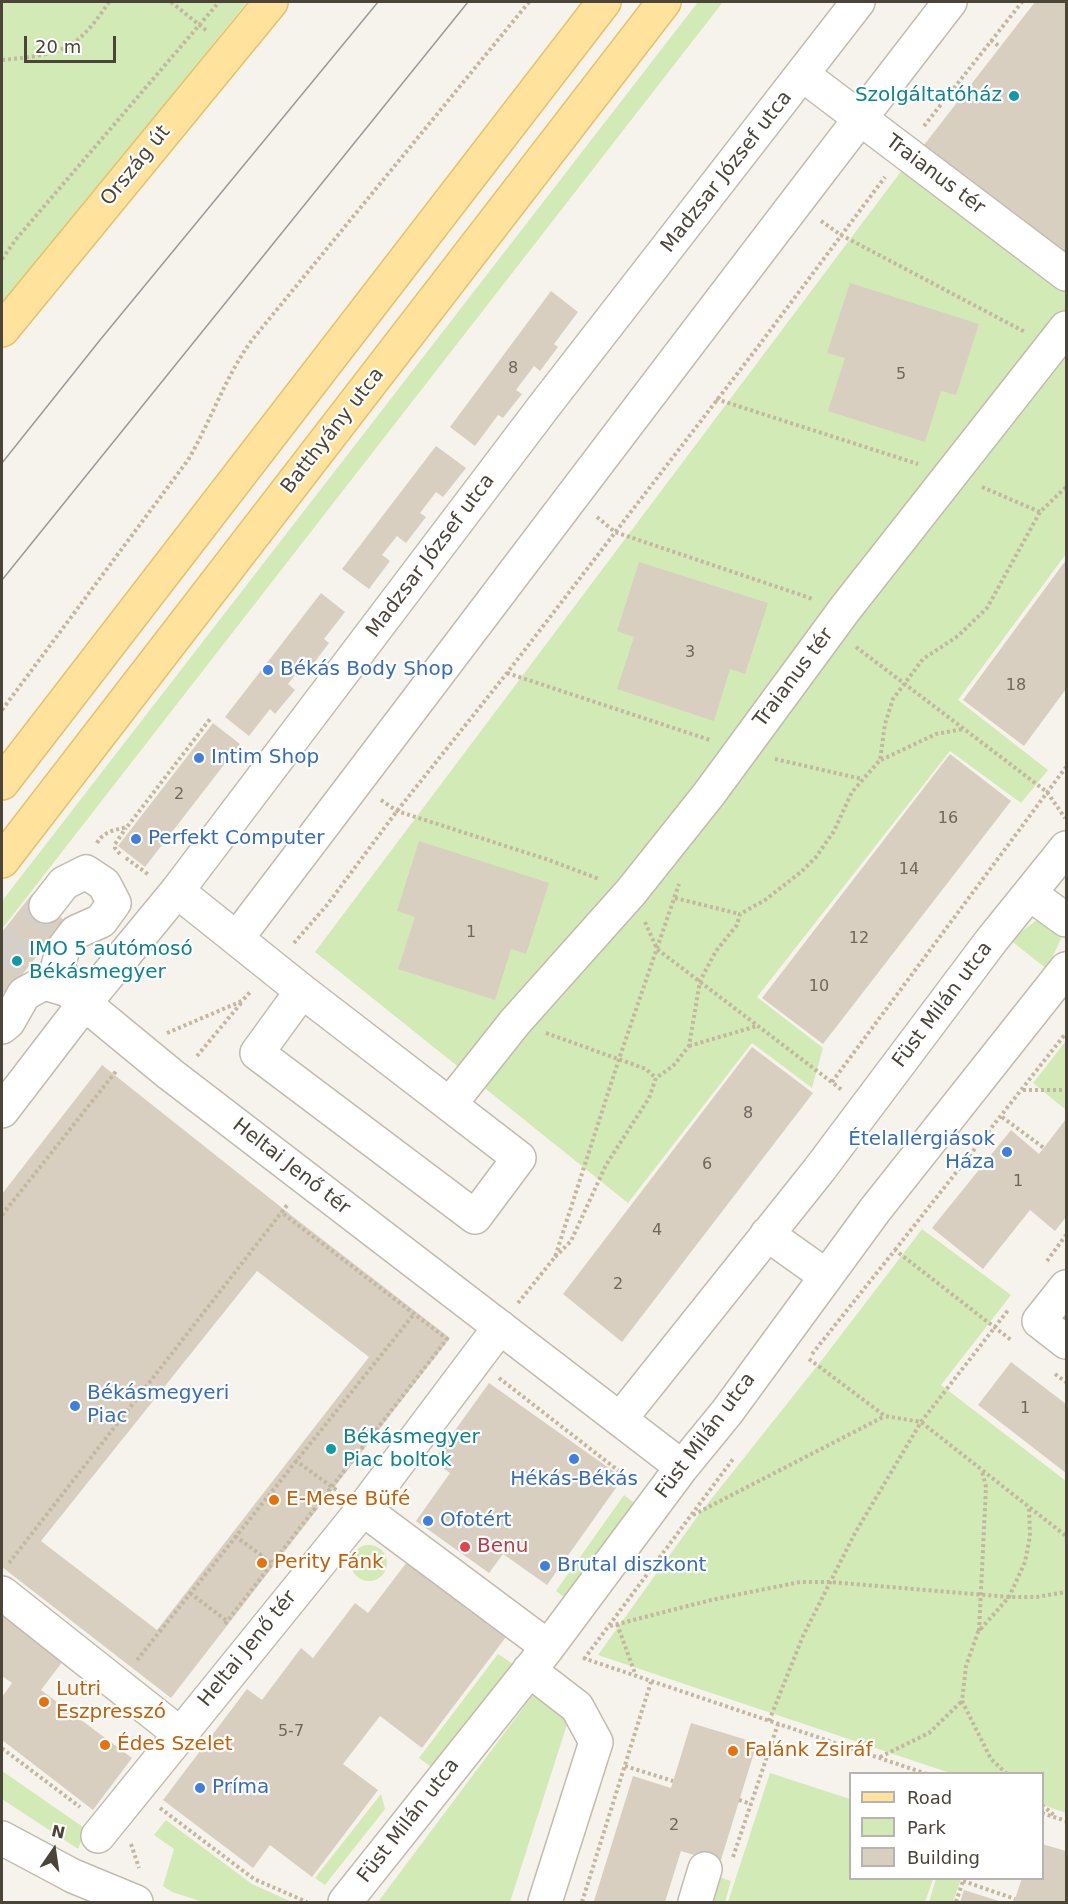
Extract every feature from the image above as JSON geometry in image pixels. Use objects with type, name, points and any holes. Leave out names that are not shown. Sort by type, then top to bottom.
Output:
[{"type":"main road","name":"Ország út","points":[[2,330],[271,2]]},
{"type":"main road","points":[[2,783],[604,2]]},
{"type":"main road","name":"Batthyány utca","points":[[2,861],[664,2]]},
{"type":"street","name":"Madzsar József utca","points":[[2,1111],[76,997],[177,891],[538,414],[858,2]]},
{"type":"street","points":[[237,938],[795,202],[950,2]]},
{"type":"street","name":"Traianus tér","points":[[803,75],[1066,274]]},
{"type":"street","name":"Traianus tér","points":[[450,1104],[515,1022],[631,892],[709,794],[838,619],[1059,337]]},
{"type":"street","name":"Füst Milán utca","points":[[621,1418],[819,1170],[991,941],[1066,848]]},
{"type":"street","points":[[46,906],[64,883],[86,872],[104,884],[114,903],[101,921],[76,932],[63,949],[58,966],[76,997]]},
{"type":"street","points":[[177,891],[302,991],[519,1158],[475,1217],[257,1053],[302,991]]},
{"type":"street","points":[[1030,894],[1066,920]]},
{"type":"street","name":"Füst Milán utca","points":[[345,1902],[539,1658],[682,1467],[727,1412],[874,1210],[1066,969]]},
{"type":"street","points":[[2,1028],[24,994],[44,983],[76,997]]},
{"type":"street","name":"Heltai Jenő tér","points":[[76,997],[135,1046],[682,1467]]},
{"type":"street","points":[[767,1234],[826,1276]]},
{"type":"street","points":[[1058,1355],[1039,1321],[1066,1287]]},
{"type":"street","name":"Heltai Jenő tér","points":[[102,1831],[180,1734],[353,1502],[476,1360],[500,1327]]},
{"type":"street","points":[[353,1502],[539,1658],[577,1707],[596,1742],[545,1902]]},
{"type":"street","points":[[5,1579],[180,1734]]},
{"type":"street","points":[[2,1838],[73,1876],[136,1902]]},
{"type":"street","points":[[694,1902],[705,1869]]},
{"type":"path","points":[[2,60],[64,50],[92,28],[109,2]]},
{"type":"path","points":[[171,2],[231,50]]},
{"type":"path","points":[[2,259],[219,2]]},
{"type":"path","points":[[2,710],[188,460],[203,436],[239,358],[252,340],[529,2]]},
{"type":"path","points":[[2,1215],[135,1046],[242,1001],[327,905],[904,152],[1022,2]]},
{"type":"path","points":[[991,40],[1000,47]]},
{"type":"path","points":[[795,202],[841,235],[1059,337]]},
{"type":"path","points":[[716,399],[951,474],[1040,512]]},
{"type":"path","points":[[880,760],[885,724],[893,699],[923,659],[958,636],[987,608],[1040,512],[1066,487]]},
{"type":"path","points":[[573,497],[615,532],[838,619],[904,684],[1047,792],[1066,820]]},
{"type":"path","points":[[507,673],[740,751],[862,779]]},
{"type":"path","points":[[142,871],[115,848],[115,844],[210,719]]},
{"type":"path","points":[[675,898],[740,914],[765,900],[816,857],[834,831],[852,792],[880,760],[936,734],[964,728]]},
{"type":"path","points":[[832,1082],[1066,767]]},
{"type":"path","points":[[355,783],[397,811],[549,860],[631,892],[657,949],[843,1091],[836,1100]]},
{"type":"path","points":[[95,847],[105,834],[114,829],[127,827]]},
{"type":"path","points":[[555,1257],[619,1059],[682,877]]},
{"type":"path","points":[[144,878],[155,880],[177,891]]},
{"type":"path","points":[[500,1327],[555,1257],[571,1241],[606,1165],[649,1098],[656,1078],[673,1066],[689,1046],[700,981],[716,951],[737,925],[740,914]]},
{"type":"path","points":[[515,1022],[619,1059],[646,1070],[656,1078]]},
{"type":"path","points":[[689,1046],[757,1026]]},
{"type":"path","points":[[802,1368],[1066,1033]]},
{"type":"path","points":[[1023,1090],[1066,1090]]},
{"type":"path","points":[[1002,1117],[1044,1148]]},
{"type":"path","points":[[5,1579],[282,1212],[447,1339],[220,1630]]},
{"type":"path","points":[[895,1250],[1012,1341]]},
{"type":"path","points":[[133,1666],[414,1314]]},
{"type":"path","points":[[770,1721],[803,1636],[855,1533],[921,1422],[994,1327]]},
{"type":"path","points":[[1058,1355],[1066,1382]]},
{"type":"path","points":[[809,1359],[885,1416],[921,1422],[1066,1536]]},
{"type":"path","points":[[476,1360],[633,1482]]},
{"type":"path","points":[[690,1516],[885,1416]]},
{"type":"path","points":[[584,1659],[739,1451]]},
{"type":"path","points":[[296,1461],[353,1502]]},
{"type":"path","points":[[982,1471],[986,1487],[978,1632],[966,1666],[962,1701],[991,1759],[1005,1772]]},
{"type":"path","points":[[978,1632],[1009,1597],[1025,1562],[1030,1536],[1029,1507]]},
{"type":"path","points":[[236,1536],[272,1563]]},
{"type":"path","points":[[609,1626],[711,1600],[800,1582],[829,1582],[1009,1597],[1037,1597],[1066,1592]]},
{"type":"path","points":[[190,1593],[228,1621]]},
{"type":"path","points":[[617,1624],[636,1676]]},
{"type":"path","points":[[539,1658],[584,1659],[924,1772]]},
{"type":"path","points":[[583,1902],[651,1682]]},
{"type":"path","points":[[879,1758],[928,1733],[962,1701]]},
{"type":"path","points":[[705,1869],[727,1876],[778,1724]]},
{"type":"path","points":[[2,1750],[102,1831]]},
{"type":"path","points":[[625,1766],[673,1781]]},
{"type":"path","points":[[905,1766],[908,1772]]},
{"type":"path","points":[[135,1790],[254,1879],[307,1902]]},
{"type":"path","points":[[739,1800],[752,1804]]},
{"type":"path","points":[[1044,1807],[1057,1818]]},
{"type":"path","points":[[1044,1814],[1066,1821]]},
{"type":"path","points":[[956,1902],[964,1880],[1015,1899]]},
{"type":"green space","points":[[2,2],[247,2],[2,305]]},
{"type":"green space","points":[[698,2],[723,2],[2,929],[2,901]]},
{"type":"green space","points":[[908,162],[1066,282],[1066,554],[958,700],[1048,770],[1021,803],[950,751],[757,997],[823,1048],[812,1088],[752,1043],[628,1203],[315,952]]},
{"type":"green space","points":[[1041,917],[1063,934],[1047,969],[1010,940]]},
{"type":"green space","points":[[1066,1041],[1066,1110],[1033,1083]]},
{"type":"green space","points":[[922,1229],[1011,1295],[941,1385],[1066,1481],[1066,1813],[1044,1805],[1044,1772],[947,1772],[598,1655],[697,1517]]},
{"type":"green space","points":[[624,1495],[637,1505],[568,1600],[556,1591]]},
{"type":"green space","points":[[369,1545],[382,1550],[387,1563],[382,1576],[369,1581],[356,1576],[351,1563],[356,1550]]},
{"type":"green space","points":[[498,1654],[513,1664],[434,1769],[419,1758]]},
{"type":"green space","points":[[538,1688],[571,1712],[510,1902],[378,1902]]},
{"type":"green space","points":[[2,1771],[86,1829],[78,1849],[2,1799]]},
{"type":"green space","points":[[770,1773],[849,1799],[849,1880],[933,1880],[925,1902],[728,1902]]},
{"type":"green space","points":[[381,1794],[385,1809],[325,1885],[315,1878]]},
{"type":"green space","points":[[166,1820],[252,1884],[292,1902],[203,1902],[172,1892],[163,1886],[174,1849],[154,1835]]},
{"type":"green space","points":[[707,1873],[731,1881],[725,1902],[698,1902]]},
{"type":"green space","points":[[936,1880],[961,1880],[953,1902],[929,1902]]},
{"type":"building","name":"Szolgáltatóház","points":[[1035,2],[1066,2],[1066,255],[924,145]]},
{"type":"building","points":[[850,283],[979,324],[956,395],[941,391],[925,442],[828,411],[845,358],[827,353]]},
{"type":"building","points":[[551,291],[578,312],[554,344],[558,347],[540,371],[534,366],[516,390],[522,394],[503,418],[498,415],[475,446],[450,427]]},
{"type":"building","points":[[436,446],[466,468],[443,497],[436,492],[420,513],[426,517],[406,543],[397,536],[382,555],[390,561],[369,589],[342,569]]},
{"type":"building","points":[[1066,560],[1066,689],[1024,746],[963,700]]},
{"type":"building","points":[[639,562],[768,603],[745,674],[730,669],[714,721],[617,689],[634,637],[617,631]]},
{"type":"building","points":[[321,593],[345,612],[324,639],[329,643],[311,667],[305,662],[288,684],[295,690],[275,714],[270,709],[249,736],[225,717]]},
{"type":"building","points":[[213,723],[240,744],[145,867],[118,846]]},
{"type":"building","points":[[950,754],[1011,801],[823,1044],[762,998]]},
{"type":"building","points":[[419,841],[549,883],[526,954],[511,949],[495,1000],[398,969],[415,917],[397,911]]},
{"type":"building","name":"IMO 5 autómosó Békásmegyer","points":[[32,894],[65,921],[6,995],[2,991],[2,932]]},
{"type":"building","points":[[752,1047],[813,1093],[622,1342],[563,1294]]},
{"type":"building","name":"Békásmegyeri Piac","points":[[102,1065],[450,1338],[171,1698],[2,1567],[2,1194]],"holes":[[[257,1271],[369,1357],[157,1630],[41,1541]]]},
{"type":"building","points":[[1066,1119],[1066,1217],[1055,1231],[1030,1210],[983,1269],[932,1228],[1011,1130],[1039,1154]]},
{"type":"building","points":[[1011,1362],[1066,1404],[1066,1473],[978,1405]]},
{"type":"building","points":[[489,1383],[623,1478],[547,1585],[503,1554],[489,1573],[416,1521],[450,1473],[433,1461]]},
{"type":"building","points":[[407,1562],[506,1637],[422,1748],[380,1716],[343,1764],[378,1790],[312,1877],[270,1845],[253,1868],[163,1800],[247,1689],[262,1700],[301,1648],[313,1658],[355,1603],[368,1613]]},
{"type":"building","points":[[2,1614],[63,1661],[41,1690],[132,1758],[93,1810],[2,1740],[2,1697],[12,1683],[2,1676]]},
{"type":"building","points":[[691,1723],[757,1743],[720,1863],[681,1851],[665,1902],[594,1901],[633,1776],[671,1788]]},
{"type":"building","points":[[1044,1845],[1066,1851],[1066,1902],[1014,1902],[1021,1880],[1044,1880]]},
{"type":"building","points":[[964,1890],[1002,1902],[960,1902]]},
{"type":"tunnel","points":[[2,963],[46,906]]},
{"type":"tram line","points":[[2,463],[378,2]]},
{"type":"tram line","points":[[2,580],[468,2]]},
{"type":"place","name":"Szolgáltatóház","points":[[1014,96]]},
{"type":"place","name":"Békás Body Shop","points":[[268,670]]},
{"type":"place","name":"Intim Shop","points":[[199,758]]},
{"type":"place","name":"Perfekt Computer","points":[[136,839]]},
{"type":"place","name":"IMO 5 autómosó Békásmegyer","points":[[17,961]]},
{"type":"place","name":"Ételallergiások Háza","points":[[1007,1152]]},
{"type":"place","name":"Békásmegyeri Piac","points":[[75,1406]]},
{"type":"place","name":"Békásmegyer Piac boltok","points":[[331,1449]]},
{"type":"place","name":"Hékás-Békás","points":[[574,1459]]},
{"type":"place","name":"E-Mese Büfé","points":[[274,1500]]},
{"type":"place","name":"Ofotért","points":[[428,1521]]},
{"type":"place","name":"Benu","points":[[465,1547]]},
{"type":"place","name":"Perity Fánk","points":[[262,1563]]},
{"type":"place","name":"Brutal diszkont","points":[[545,1566]]},
{"type":"place","name":"Lutri Eszpresszó","points":[[44,1702]]},
{"type":"place","name":"Édes Szelet","points":[[105,1745]]},
{"type":"place","name":"Falánk Zsiráf","points":[[733,1751]]},
{"type":"place","name":"Príma","points":[[200,1788]]}]
